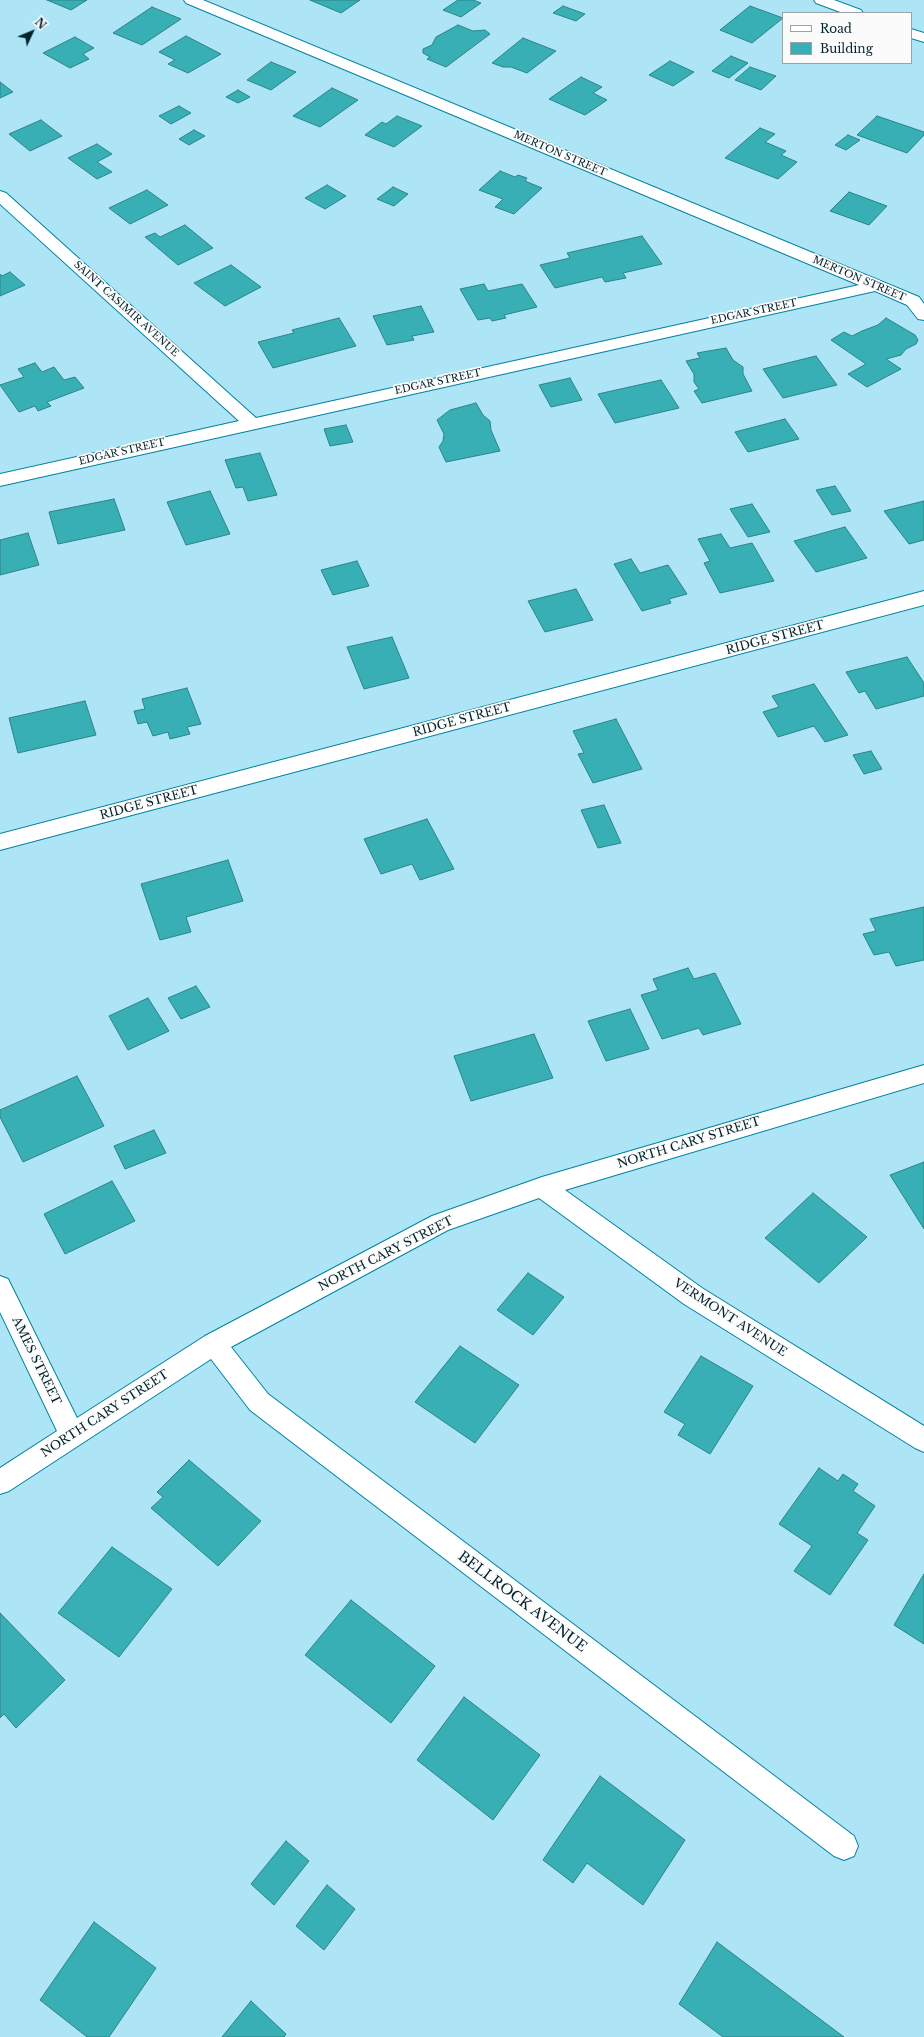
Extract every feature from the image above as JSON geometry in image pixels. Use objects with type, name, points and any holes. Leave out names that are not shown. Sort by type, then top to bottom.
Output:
[{"type":"street","name":"MERTON STREET","points":[[191,0],[876,286],[913,302],[924,315]]},
{"type":"street","points":[[821,0],[853,12]]},
{"type":"street","points":[[912,33],[924,38]]},
{"type":"street","name":"SAINT CASIMIR AVENUE","points":[[0,196],[251,423]]},
{"type":"street","name":"EDGAR STREET","points":[[0,480],[251,423],[876,286]]},
{"type":"street","name":"RIDGE STREET","points":[[0,842],[924,598]]},
{"type":"street","name":"NORTH CARY STREET","points":[[0,1482],[214,1344],[440,1223],[542,1187],[924,1074]]},
{"type":"street","name":"VERMONT AVENUE","points":[[542,1187],[693,1296],[924,1440]]},
{"type":"street","name":"AMES STREET","points":[[0,1287],[72,1435]]},
{"type":"street","name":"BELLROCK AVENUE","points":[[214,1344],[259,1402],[844,1846]]},
{"type":"building","points":[[47,0],[87,0],[71,10]]},
{"type":"building","points":[[310,0],[360,0],[341,13]]},
{"type":"building","points":[[458,0],[473,0],[481,3],[461,17],[443,10]]},
{"type":"building","points":[[563,6],[585,14],[576,21],[553,13]]},
{"type":"building","points":[[750,6],[782,18],[752,43],[720,30]]},
{"type":"building","points":[[152,7],[181,19],[142,45],[113,33]]},
{"type":"building","points":[[458,25],[473,31],[485,30],[490,34],[446,67],[427,59],[430,57],[423,53],[423,49],[432,45],[436,37]]},
{"type":"building","points":[[186,36],[221,54],[188,73],[168,64],[175,60],[159,52]]},
{"type":"building","points":[[75,37],[94,48],[83,54],[89,59],[70,68],[43,53]]},
{"type":"building","points":[[523,38],[556,51],[527,73],[511,67],[503,67],[492,63]]},
{"type":"building","points":[[731,56],[748,63],[729,78],[712,71]]},
{"type":"building","points":[[670,61],[694,72],[673,86],[649,75]]},
{"type":"building","points":[[271,62],[296,72],[271,90],[247,80]]},
{"type":"building","points":[[750,67],[776,76],[761,90],[735,80]]},
{"type":"building","points":[[581,77],[602,87],[593,93],[607,100],[585,115],[549,99]]},
{"type":"building","points":[[0,82],[13,92],[0,98]]},
{"type":"building","points":[[332,88],[358,100],[320,127],[293,116]]},
{"type":"building","points":[[238,90],[250,97],[238,103],[226,97]]},
{"type":"building","points":[[179,106],[191,113],[171,124],[159,116]]},
{"type":"building","points":[[397,116],[422,126],[394,147],[365,135],[382,122],[386,124]]},
{"type":"building","points":[[877,116],[924,132],[924,135],[907,153],[857,135]]},
{"type":"building","points":[[41,120],[62,136],[30,151],[9,134]]},
{"type":"building","points":[[760,128],[775,134],[765,142],[786,151],[781,155],[797,162],[778,179],[725,158]]},
{"type":"building","points":[[194,130],[205,136],[189,145],[179,139]]},
{"type":"building","points":[[848,135],[860,140],[846,150],[835,145]]},
{"type":"building","points":[[97,144],[112,154],[97,162],[112,172],[97,179],[68,158]]},
{"type":"building","points":[[500,171],[515,177],[518,175],[527,178],[525,181],[542,188],[514,214],[495,207],[503,199],[479,190]]},
{"type":"building","points":[[327,185],[346,196],[325,209],[305,198]]},
{"type":"building","points":[[393,187],[408,194],[394,206],[377,199]]},
{"type":"building","points":[[147,190],[168,205],[130,224],[109,208]]},
{"type":"building","points":[[849,192],[887,206],[869,225],[830,211]]},
{"type":"building","points":[[185,225],[213,248],[178,265],[145,237],[155,233],[160,237]]},
{"type":"building","points":[[642,236],[662,264],[623,273],[626,278],[605,282],[602,277],[555,288],[540,265],[570,258],[567,253]]},
{"type":"building","points":[[231,265],[261,287],[225,306],[194,283]]},
{"type":"building","points":[[10,272],[25,285],[0,296],[0,274],[2,276]]},
{"type":"building","points":[[484,284],[488,291],[522,284],[537,307],[504,315],[506,318],[492,321],[490,318],[478,320],[460,289]]},
{"type":"building","points":[[421,306],[434,332],[412,336],[414,340],[387,345],[373,316]]},
{"type":"building","points":[[339,318],[356,346],[273,368],[258,342],[294,333],[292,330]]},
{"type":"building","points":[[886,318],[915,335],[918,340],[916,344],[906,349],[901,355],[886,359],[901,369],[867,387],[848,374],[866,364],[831,340],[844,332],[852,336],[878,325]]},
{"type":"building","points":[[726,348],[733,360],[743,367],[743,374],[752,391],[702,403],[694,391],[699,389],[694,382],[694,374],[686,361],[700,358],[697,353]]},
{"type":"building","points":[[816,356],[837,385],[783,398],[763,369]]},
{"type":"building","points":[[35,363],[42,372],[54,367],[64,380],[75,377],[84,388],[47,402],[51,406],[38,411],[35,406],[19,412],[0,385],[24,377],[18,369]]},
{"type":"building","points":[[570,378],[582,400],[551,407],[539,385]]},
{"type":"building","points":[[661,380],[679,408],[615,423],[598,394]]},
{"type":"building","points":[[476,403],[483,415],[490,421],[491,430],[500,451],[446,462],[439,447],[443,441],[444,434],[437,420],[450,410]]},
{"type":"building","points":[[785,419],[799,439],[748,452],[735,432]]},
{"type":"building","points":[[346,425],[353,442],[330,446],[324,429]]},
{"type":"building","points":[[260,453],[277,495],[248,501],[243,487],[236,488],[225,460]]},
{"type":"building","points":[[835,486],[851,511],[832,515],[816,490]]},
{"type":"building","points":[[210,491],[230,534],[186,545],[167,502]]},
{"type":"building","points":[[114,499],[125,530],[58,544],[49,512]]},
{"type":"building","points":[[924,501],[924,540],[909,544],[884,511]]},
{"type":"building","points":[[752,504],[770,532],[748,537],[730,509]]},
{"type":"building","points":[[845,527],[867,558],[816,572],[794,541]]},
{"type":"building","points":[[28,533],[39,565],[0,575],[0,540]]},
{"type":"building","points":[[721,534],[730,548],[752,543],[774,581],[720,593],[704,563],[710,561],[698,539]]},
{"type":"building","points":[[631,559],[640,573],[668,565],[687,594],[669,599],[671,603],[642,611],[614,564]]},
{"type":"building","points":[[357,561],[369,586],[333,595],[321,570]]},
{"type":"building","points":[[576,589],[593,620],[545,632],[528,601]]},
{"type":"building","points":[[392,637],[409,678],[364,689],[347,647]]},
{"type":"building","points":[[907,657],[924,683],[924,696],[876,709],[865,691],[859,693],[846,672]]},
{"type":"building","points":[[814,684],[848,735],[825,742],[814,726],[778,737],[763,712],[779,707],[772,696]]},
{"type":"building","points":[[187,688],[201,724],[187,727],[190,734],[170,739],[168,732],[153,736],[147,722],[138,724],[134,711],[145,709],[142,699]]},
{"type":"building","points":[[85,701],[96,735],[18,753],[9,718]]},
{"type":"building","points":[[616,719],[642,769],[593,783],[578,754],[584,753],[573,731]]},
{"type":"building","points":[[871,751],[882,769],[864,774],[853,755]]},
{"type":"building","points":[[604,805],[621,843],[598,848],[581,810]]},
{"type":"building","points":[[427,819],[454,869],[420,880],[412,864],[381,874],[364,839]]},
{"type":"building","points":[[228,860],[243,901],[186,917],[191,932],[160,940],[141,884]]},
{"type":"building","points":[[924,907],[924,960],[896,966],[889,952],[874,955],[863,934],[876,931],[870,919]]},
{"type":"building","points":[[688,968],[694,979],[715,973],[741,1024],[703,1035],[699,1028],[662,1039],[641,995],[658,990],[653,979]]},
{"type":"building","points":[[196,986],[210,1007],[181,1019],[168,998]]},
{"type":"building","points":[[148,998],[169,1031],[128,1050],[109,1016]]},
{"type":"building","points":[[630,1009],[649,1049],[606,1061],[588,1021]]},
{"type":"building","points":[[534,1034],[553,1078],[471,1101],[454,1056]]},
{"type":"building","points":[[77,1076],[104,1126],[23,1162],[0,1117],[0,1110]]},
{"type":"building","points":[[154,1130],[166,1153],[125,1169],[114,1146]]},
{"type":"building","points":[[924,1162],[924,1229],[890,1175]]},
{"type":"building","points":[[112,1181],[135,1221],[65,1254],[44,1214]]},
{"type":"building","points":[[813,1193],[867,1237],[819,1283],[765,1238]]},
{"type":"building","points":[[528,1273],[564,1297],[533,1335],[497,1310]]},
{"type":"building","points":[[460,1346],[519,1385],[475,1443],[415,1402]]},
{"type":"building","points":[[701,1356],[753,1386],[710,1454],[678,1435],[685,1424],[664,1412]]},
{"type":"building","points":[[189,1460],[261,1521],[218,1566],[151,1508],[163,1497],[157,1492]]},
{"type":"building","points":[[819,1468],[838,1481],[843,1474],[858,1484],[853,1491],[875,1506],[857,1533],[868,1540],[830,1595],[794,1571],[812,1546],[779,1524]]},
{"type":"building","points":[[112,1547],[172,1589],[119,1657],[58,1613]]},
{"type":"building","points":[[924,1574],[924,1644],[894,1625]]},
{"type":"building","points":[[351,1600],[435,1666],[391,1723],[305,1655]]},
{"type":"building","points":[[0,1613],[65,1680],[16,1728],[4,1714],[0,1718]]},
{"type":"building","points":[[464,1697],[540,1755],[493,1820],[417,1760]]},
{"type":"building","points":[[600,1776],[685,1840],[643,1905],[587,1863],[573,1883],[543,1860]]},
{"type":"building","points":[[286,1841],[309,1861],[274,1905],[251,1884]]},
{"type":"building","points":[[327,1885],[355,1909],[324,1950],[296,1926]]},
{"type":"building","points":[[94,1922],[156,1968],[109,2037],[87,2037],[40,2000]]},
{"type":"building","points":[[717,1942],[844,2037],[723,2037],[679,2004]]},
{"type":"building","points":[[251,2001],[286,2034],[284,2037],[222,2037]]}]
